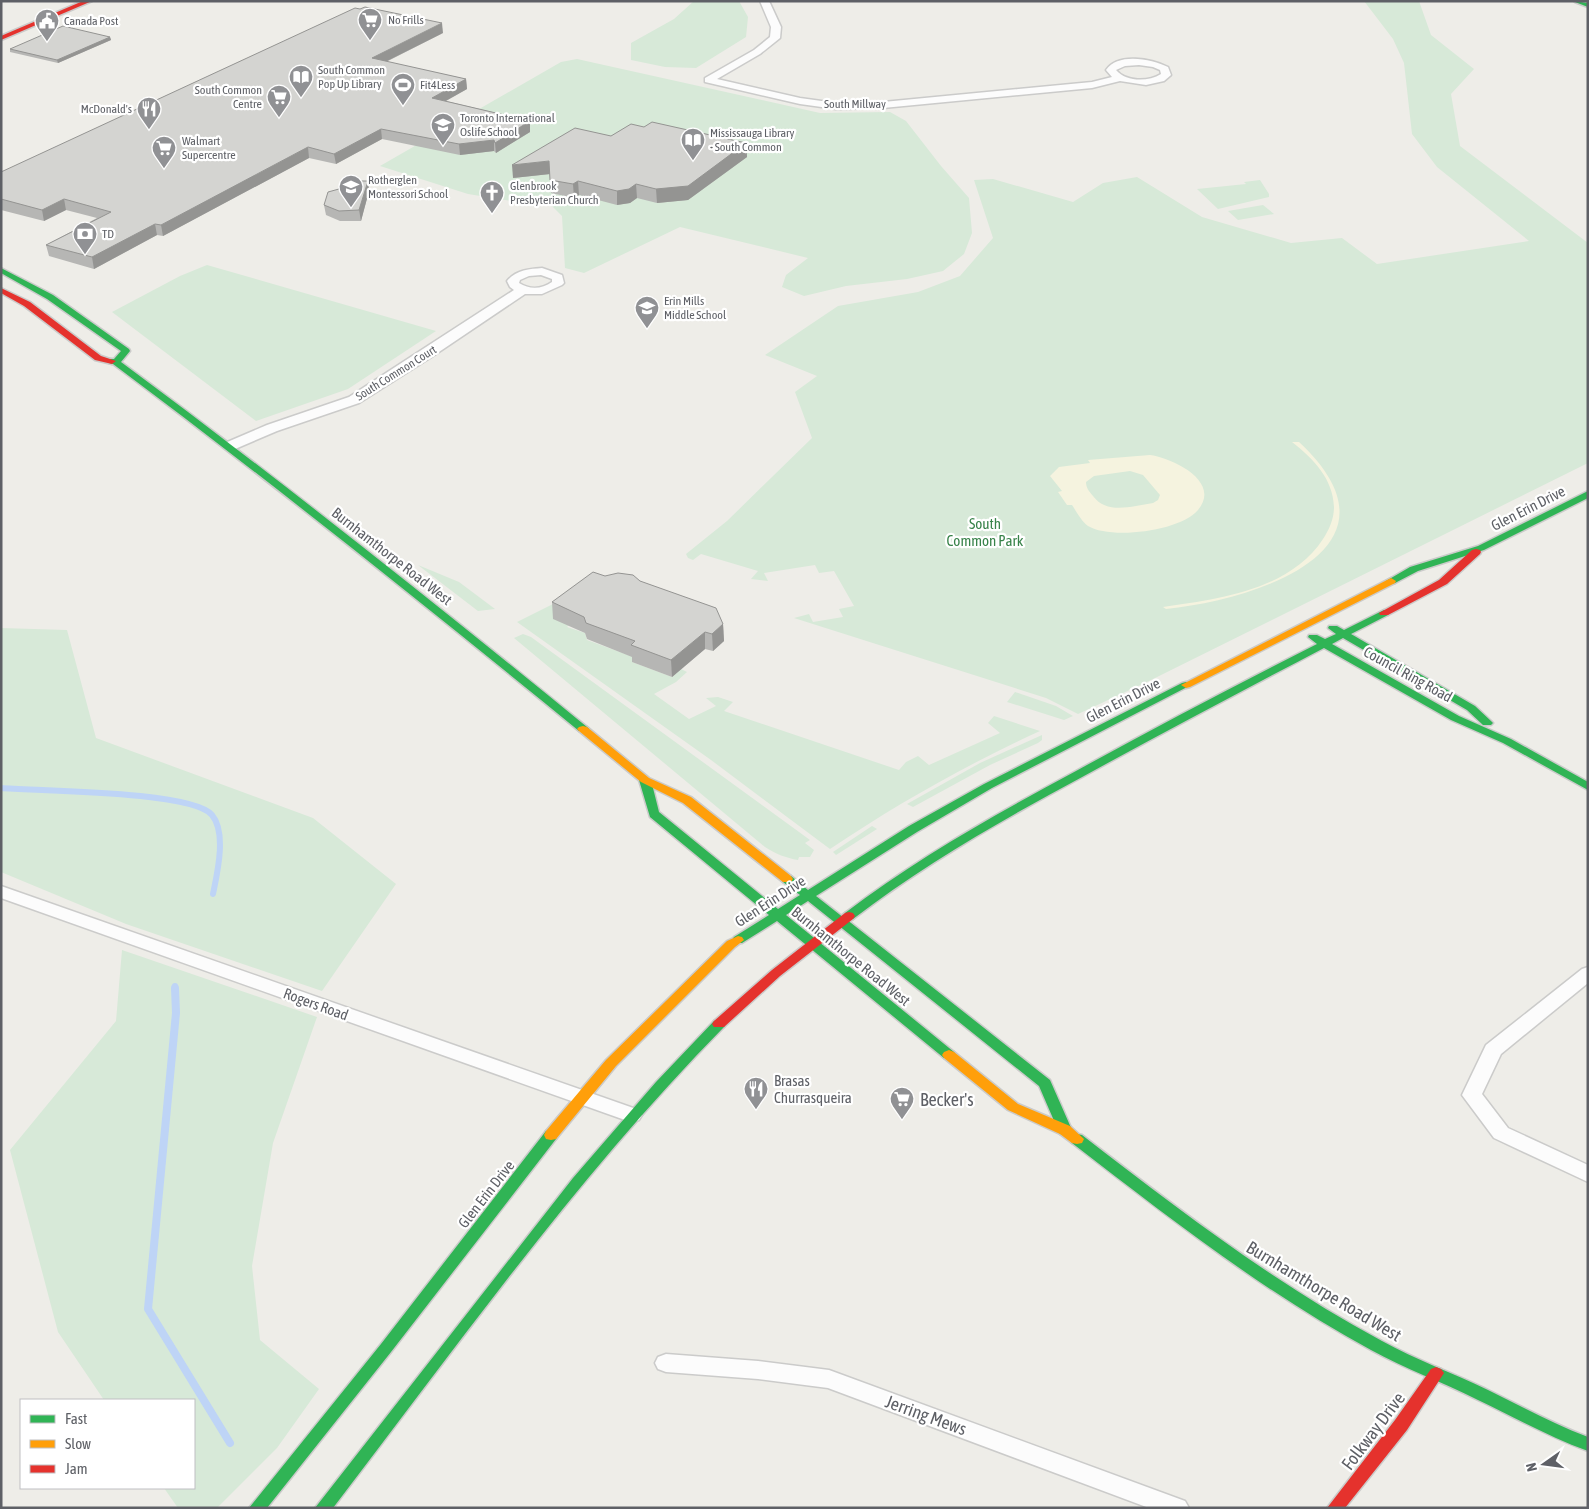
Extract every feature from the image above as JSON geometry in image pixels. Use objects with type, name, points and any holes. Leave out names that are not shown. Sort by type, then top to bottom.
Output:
[{"type":"street","points":[[1,38],[89,1]]},
{"type":"street","name":"South Millway","points":[[764,1],[776,27],[776,38],[757,52],[708,80],[800,101],[836,106],[892,104],[1075,87],[1122,78]]},
{"type":"street","points":[[1577,1],[1588,5]]},
{"type":"street","points":[[1123,63],[1155,64],[1161,66],[1167,72],[1162,78],[1148,81],[1122,78],[1112,73],[1111,70],[1113,67],[1123,63]]},
{"type":"street","points":[[1,270],[50,296],[126,351],[116,362]]},
{"type":"street","name":"Burnhamthorpe Road West","points":[[1,290],[28,304],[98,358],[116,362],[230,446],[455,625],[645,780],[687,800],[806,896],[1045,1083],[1065,1130]]},
{"type":"street","name":"South Common Court","points":[[230,446],[272,428],[354,400],[429,353],[523,290]]},
{"type":"street","name":"Glen Erin Drive","points":[[257,1508],[386,1348],[581,1097],[611,1063],[731,944],[913,829],[973,794],[1414,569],[1481,548],[1588,494]]},
{"type":"street","name":"Glen Erin Drive","points":[[323,1508],[562,1200],[632,1115],[674,1068],[727,1016],[776,972],[884,888],[967,834],[1012,808],[1443,582],[1481,548]]},
{"type":"street","name":"Council Ring Road","points":[[1316,618],[1471,708],[1507,741]]},
{"type":"street","name":"Council Ring Road","points":[[1296,628],[1455,718],[1507,741],[1588,786]]},
{"type":"street","name":"Burnhamthorpe Road West","points":[[645,780],[654,814],[1013,1107],[1065,1130],[1192,1228],[1277,1286],[1378,1346],[1550,1429],[1588,1444]]},
{"type":"street","name":"Rogers Road","points":[[1,892],[632,1115]]},
{"type":"street","points":[[1588,973],[1493,1050],[1472,1095],[1501,1133],[1588,1174]]},
{"type":"street","name":"Jerring Mews","points":[[666,1363],[758,1370],[829,1379],[1176,1508]]},
{"type":"street","name":"Folkway Drive","points":[[1335,1508],[1401,1425],[1436,1373]]},
{"type":"green space","points":[[694,1],[739,1],[748,17],[746,37],[696,68],[665,67],[631,60],[631,43],[674,19]]},
{"type":"green space","name":"South Common Park","points":[[1364,1],[1419,1],[1431,35],[1474,69],[1451,94],[1460,146],[1588,243],[1588,463],[1149,681],[1078,714],[1046,698],[794,618],[809,614],[813,622],[843,617],[839,609],[854,606],[834,571],[819,573],[815,565],[764,573],[768,581],[751,579],[758,571],[701,554],[693,560],[688,558],[686,554],[727,521],[812,438],[795,392],[817,376],[765,355],[838,306],[918,292],[960,276],[993,238],[974,180],[993,179],[1073,202],[1103,183],[1137,177],[1202,217],[1291,243],[1342,238],[1377,264],[1529,241],[1437,167],[1412,134],[1404,63],[1393,39]]},
{"type":"green space","points":[[577,59],[820,113],[890,112],[906,121],[969,198],[972,233],[964,254],[943,271],[907,279],[846,286],[804,296],[782,287],[786,275],[808,258],[680,227],[584,273],[565,268],[562,216],[548,202],[512,201],[468,194],[380,166],[561,62]]},
{"type":"green space","points":[[1260,180],[1269,197],[1218,209],[1197,189],[1246,184],[1244,182]]},
{"type":"green space","points":[[1263,205],[1274,214],[1238,220],[1228,211]]},
{"type":"green space","points":[[207,265],[436,331],[348,389],[256,421],[112,312],[180,276]]},
{"type":"green space","points":[[418,565],[459,582],[495,609],[478,611]]},
{"type":"green space","points":[[553,604],[569,625],[567,627],[585,633],[587,640],[631,656],[634,654],[632,662],[672,677],[681,669],[687,672],[676,682],[654,694],[689,719],[716,706],[706,698],[718,697],[733,702],[724,711],[899,770],[906,762],[918,756],[929,765],[1000,733],[988,723],[994,716],[1040,731],[985,757],[932,786],[830,849],[711,760],[517,622]]},
{"type":"green space","points":[[1,628],[67,630],[96,738],[313,818],[396,884],[322,991],[126,924],[1,872]]},
{"type":"green space","points":[[523,634],[531,637],[810,840],[805,843],[814,850],[810,857],[799,857],[798,860],[773,852],[765,847],[514,638]]},
{"type":"green space","points":[[1015,692],[1056,706],[1073,716],[1064,720],[1007,702]]},
{"type":"green space","points":[[1042,735],[1042,740],[1038,743],[990,765],[913,807],[907,804],[980,763]]},
{"type":"green space","points":[[872,826],[877,829],[836,855],[833,852]]},
{"type":"green space","points":[[122,950],[317,1017],[273,1143],[252,1266],[260,1340],[319,1389],[277,1448],[217,1508],[178,1508],[165,1489],[195,1489],[195,1399],[103,1399],[58,1332],[10,1150],[116,1021]]},
{"type":"sand","points":[[1292,442],[1299,442],[1330,480],[1340,512],[1331,540],[1309,563],[1277,581],[1240,594],[1202,604],[1166,609],[1163,607],[1229,595],[1272,581],[1292,570],[1309,556],[1323,539],[1331,524],[1334,511],[1330,487],[1321,470],[1308,455]]},
{"type":"sand","points":[[1150,455],[1159,457],[1181,466],[1191,473],[1204,490],[1204,499],[1198,510],[1189,517],[1162,528],[1128,533],[1099,530],[1088,526],[1072,505],[1067,505],[1058,492],[1062,491],[1050,476],[1059,467],[1090,463],[1088,460]],"holes":[[[1130,471],[1143,475],[1160,495],[1158,500],[1153,503],[1120,508],[1105,506],[1093,496],[1086,484],[1094,476]]]},
{"type":"building","name":"South Common Centre","points":[[365,7],[442,23],[372,58],[466,79],[432,98],[530,121],[495,143],[494,140],[459,144],[381,129],[334,154],[308,147],[161,225],[155,224],[92,257],[46,245],[111,212],[64,199],[42,210],[1,199],[1,172],[355,8]]},
{"type":"building","points":[[63,26],[110,37],[57,60],[10,49]]},
{"type":"building","points":[[652,122],[746,143],[688,186],[656,189],[636,184],[629,189],[617,191],[578,181],[573,184],[550,180],[549,161],[512,165],[575,128],[611,136],[631,124],[644,127]]},
{"type":"building","points":[[342,181],[368,181],[359,210],[339,211],[324,205],[328,192],[339,189]]},
{"type":"building","points":[[593,572],[605,576],[618,573],[633,575],[640,581],[716,608],[723,624],[712,634],[705,632],[671,660],[631,645],[635,641],[586,623],[584,617],[552,602]]},
{"type":"waterway","points":[[1,788],[146,797],[176,801],[199,807],[212,815],[217,823],[219,832],[220,854],[213,894]]},
{"type":"waterway","points":[[175,988],[176,1013],[148,1309],[230,1443]]},
{"type":"traffic: fast","points":[[1577,1],[1588,5]]},
{"type":"traffic: fast","points":[[1,270],[50,297],[126,351],[116,362]]},
{"type":"traffic: fast","points":[[112,361],[116,362],[294,497],[583,729]]},
{"type":"traffic: fast","points":[[1391,581],[1414,569],[1481,548],[1588,494]]},
{"type":"traffic: fast","points":[[849,916],[903,876],[989,824],[1115,754],[1384,613]]},
{"type":"traffic: fast","points":[[1333,628],[1471,708],[1487,723]]},
{"type":"traffic: fast","points":[[1313,637],[1455,718],[1507,741],[1588,787]]},
{"type":"traffic: fast","points":[[738,940],[913,829],[988,786],[1186,685]]},
{"type":"traffic: fast","points":[[645,780],[654,814],[949,1055]]},
{"type":"traffic: fast","points":[[787,879],[1045,1083],[1065,1130]]},
{"type":"traffic: fast","points":[[323,1508],[578,1181],[660,1085],[719,1024]]},
{"type":"traffic: fast","points":[[257,1508],[386,1348],[551,1135]]},
{"type":"traffic: fast","points":[[1077,1139],[1199,1233],[1277,1286],[1377,1346],[1483,1395],[1550,1429],[1588,1444]]},
{"type":"traffic: slow","points":[[1186,685],[1391,581]]},
{"type":"traffic: slow","points":[[583,729],[645,780],[687,800],[787,879]]},
{"type":"traffic: slow","points":[[551,1135],[611,1063],[731,944],[738,940]]},
{"type":"traffic: slow","points":[[949,1055],[1013,1107],[1065,1130],[1077,1139]]},
{"type":"traffic: jam","points":[[1,38],[89,1]]},
{"type":"traffic: jam","points":[[1,290],[27,304],[98,358],[112,361]]},
{"type":"traffic: jam","points":[[1384,613],[1443,582],[1476,552]]},
{"type":"traffic: jam","points":[[719,1024],[776,973],[849,916]]},
{"type":"traffic: jam","points":[[1335,1508],[1401,1425],[1436,1373]]},
{"type":"place","name":"No Frills","points":[[370,41]]},
{"type":"place","name":"Canada Post","points":[[47,42]]},
{"type":"place","name":"South Common Pop Up Library","points":[[301,98]]},
{"type":"place","name":"Fit4Less","points":[[403,106]]},
{"type":"place","name":"South Common Centre","points":[[279,118]]},
{"type":"place","name":"McDonald's","points":[[149,130]]},
{"type":"place","name":"Toronto International Oslife School","points":[[443,146]]},
{"type":"place","name":"Mississauga Library - South Common","points":[[693,161]]},
{"type":"place","name":"Walmart Supercentre","points":[[164,169]]},
{"type":"place","name":"Rotherglen Montessori School","points":[[351,208]]},
{"type":"place","name":"Glenbrook Presbyterian Church","points":[[492,214]]},
{"type":"place","name":"TD","points":[[85,255]]},
{"type":"place","name":"Erin Mills Middle School","points":[[647,329]]},
{"type":"place","name":"Brasas Churrasqueira","points":[[756,1110]]},
{"type":"place","name":"Becker's","points":[[902,1120]]}]
